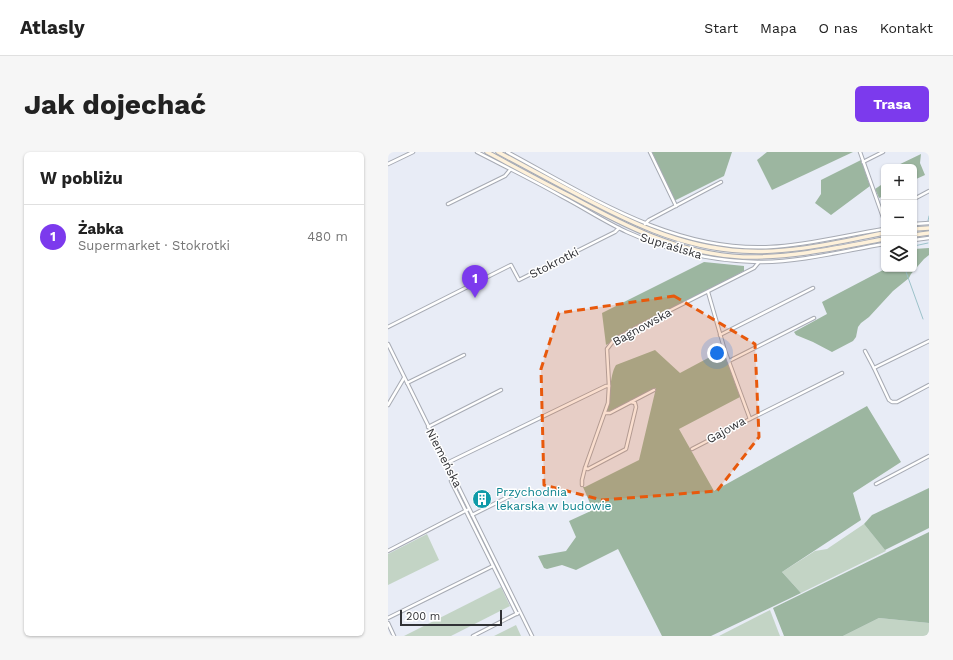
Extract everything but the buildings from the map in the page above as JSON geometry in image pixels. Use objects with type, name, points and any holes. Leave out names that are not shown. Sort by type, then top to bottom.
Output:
[{"type":"main road","points":[[487,152],[620,223],[657,239],[689,249],[727,255],[768,257],[804,254],[881,240]]},
{"type":"main road","points":[[498,152],[622,218],[659,234],[690,243],[720,249],[768,251],[803,248],[881,235]]},
{"type":"main road","points":[[917,229],[929,228]]},
{"type":"main road","points":[[917,235],[929,233]]},
{"type":"street","points":[[388,164],[413,152]]},
{"type":"street","name":"Supraślska","points":[[477,152],[532,180],[619,228],[657,244],[695,255],[759,262],[805,259],[881,245]]},
{"type":"street","name":"Supraślska","points":[[508,152],[603,204],[645,224],[692,239],[744,247],[769,247],[802,244],[881,230]]},
{"type":"street","points":[[650,152],[676,206]]},
{"type":"street","points":[[860,152],[881,209]]},
{"type":"street","points":[[863,162],[883,152]]},
{"type":"street","points":[[448,204],[505,176],[510,170]]},
{"type":"street","points":[[645,224],[649,220],[721,182]]},
{"type":"street","points":[[917,197],[929,191]]},
{"type":"street","points":[[917,224],[929,223]]},
{"type":"street","name":"Stokrotki","points":[[388,327],[511,265],[519,280],[615,232],[619,228]]},
{"type":"street","points":[[917,240],[929,238]]},
{"type":"street","name":"Bagnowska","points":[[582,485],[585,468],[608,403],[609,386],[607,348],[614,340],[754,268],[759,262]]},
{"type":"street","points":[[720,335],[813,288]]},
{"type":"street","name":"Gajowa","points":[[692,449],[750,419],[720,335],[708,292]]},
{"type":"street","points":[[729,361],[814,318]]},
{"type":"street","points":[[874,368],[929,340]]},
{"type":"street","name":"Niemeńska","points":[[388,344],[447,463],[495,565],[532,636]]},
{"type":"street","points":[[865,351],[889,400],[892,402],[897,402],[929,385]]},
{"type":"street","points":[[407,383],[464,355]]},
{"type":"street","points":[[750,419],[842,373]]},
{"type":"street","points":[[388,405],[404,378]]},
{"type":"street","points":[[447,463],[609,386]]},
{"type":"street","points":[[428,427],[501,390]]},
{"type":"street","points":[[605,414],[610,413],[654,390]]},
{"type":"street","points":[[585,468],[588,469],[626,450],[636,407],[635,403],[631,402]]},
{"type":"street","points":[[876,484],[929,456]]},
{"type":"street","points":[[388,618],[495,565],[451,481]]},
{"type":"street","points":[[472,515],[520,491]]},
{"type":"street","points":[[388,551],[469,509]]},
{"type":"street","points":[[472,636],[519,613]]},
{"type":"street","points":[[388,623],[394,636]]},
{"type":"highlighted area","points":[[674,296],[755,344],[759,437],[717,491],[602,500],[544,485],[541,369],[559,313]]},
{"type":"green space","points":[[652,152],[732,152],[724,176],[674,201]]},
{"type":"green space","points":[[767,152],[853,152],[772,190],[757,160]]},
{"type":"green space","points":[[921,154],[920,163],[925,175],[917,179],[917,164],[900,164]]},
{"type":"green space","points":[[861,160],[870,186],[831,215],[815,203],[821,194],[821,180]]},
{"type":"green space","points":[[881,185],[881,197],[879,198],[875,189]]},
{"type":"green space","points":[[929,248],[929,255],[917,267],[917,249]]},
{"type":"green space","points":[[704,262],[744,266],[744,271],[606,345],[602,313]]},
{"type":"green space","points":[[881,271],[913,272],[909,278],[893,291],[869,317],[861,323],[853,341],[832,352],[796,335],[794,332],[827,314],[822,302]]},
{"type":"green space","points":[[655,350],[680,373],[723,350],[740,397],[679,429],[714,491],[867,406],[901,462],[853,493],[861,520],[782,572],[801,593],[711,636],[662,636],[618,549],[576,570],[562,565],[547,569],[544,568],[538,556],[566,551],[576,537],[569,521],[593,510],[583,487],[639,460],[656,388],[606,413],[612,375],[616,365]]},
{"type":"green space","points":[[929,488],[929,528],[885,550],[864,524],[872,515]]},
{"type":"green space","points":[[864,524],[886,551],[801,593],[782,572],[815,551],[827,549]]},
{"type":"green space","points":[[929,532],[929,623],[879,618],[843,636],[784,636],[773,608]]},
{"type":"green space","points":[[427,534],[439,560],[388,585],[388,554]]},
{"type":"green space","points":[[501,587],[510,606],[451,636],[404,636]]},
{"type":"green space","points":[[770,610],[780,636],[719,636]]},
{"type":"green space","points":[[879,618],[929,623],[929,636],[843,636]]},
{"type":"green space","points":[[516,625],[521,636],[494,636]]},
{"type":"waterway","points":[[928,221],[929,216]]},
{"type":"waterway","points":[[917,245],[928,243]]},
{"type":"waterway","points":[[906,272],[923,319]]},
{"type":"place","name":"Żabka","points":[[475,298]]},
{"type":"place","name":"Przychodnia lekarska w budowie","points":[[482,499]]}]
